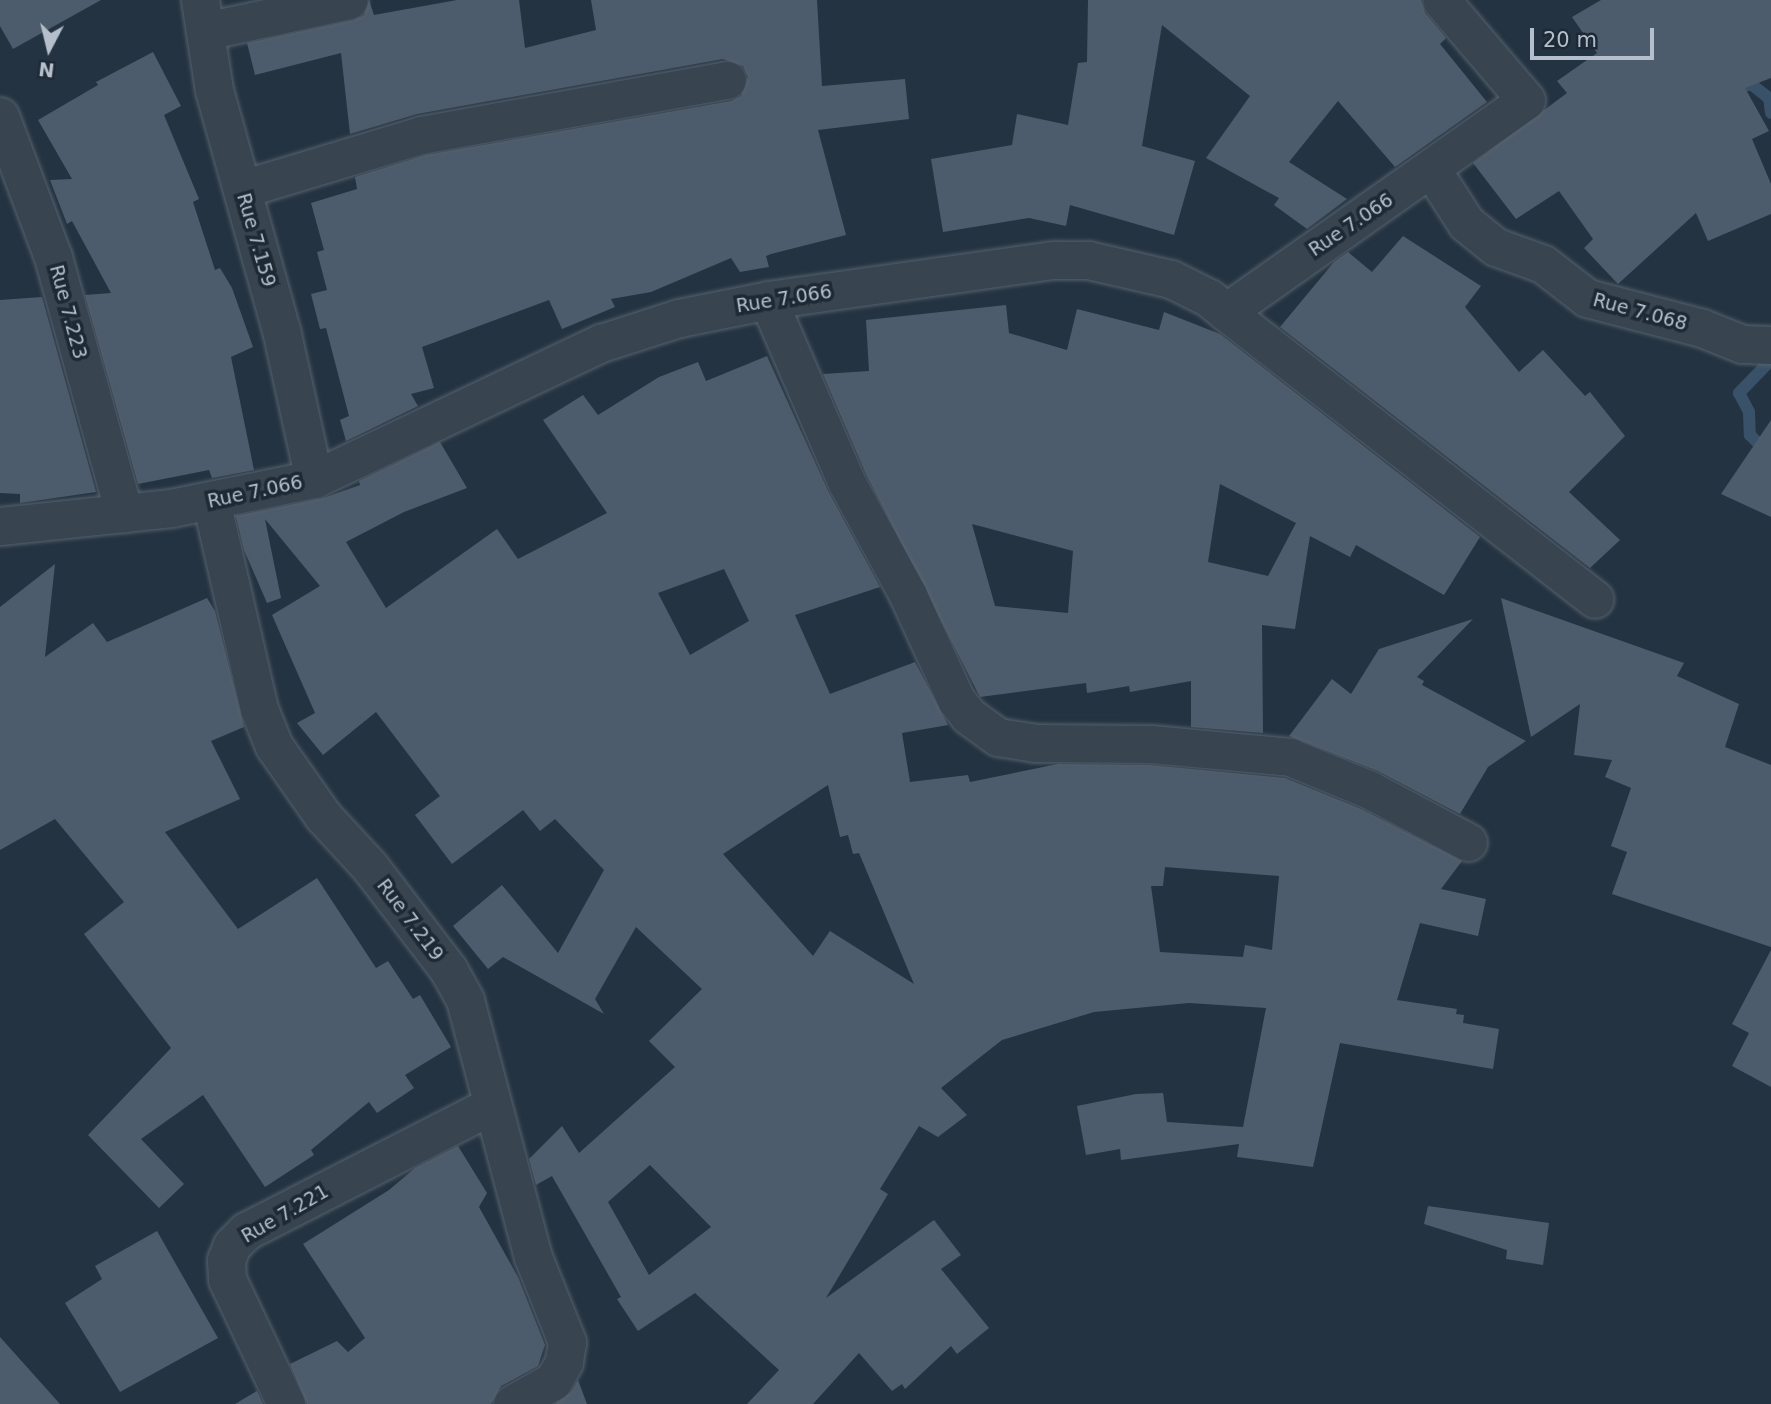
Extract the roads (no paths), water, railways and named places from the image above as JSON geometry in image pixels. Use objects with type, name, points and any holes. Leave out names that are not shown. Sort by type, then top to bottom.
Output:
[{"type":"street","points":[[202,15],[349,0]]},
{"type":"street","name":"Rue 7.066","points":[[0,526],[211,501],[314,479],[601,343],[680,318],[768,300],[1054,260],[1088,260],[1171,279],[1209,298],[1226,312],[1432,170],[1526,100],[1441,0]]},
{"type":"street","name":"Rue 7.159","points":[[202,15],[214,90],[282,334],[314,479]]},
{"type":"street","points":[[242,188],[421,135],[727,80]]},
{"type":"street","name":"Rue 7.223","points":[[0,116],[53,257],[124,513]]},
{"type":"street","name":"Rue 7.068","points":[[1432,170],[1466,223],[1496,247],[1543,264],[1587,298],[1702,328],[1742,344],[1771,345]]},
{"type":"street","points":[[768,300],[846,483],[908,595],[956,700],[969,716],[998,737],[1034,743],[1151,744],[1290,757],[1370,790],[1468,842]]},
{"type":"street","points":[[1226,312],[1595,599]]},
{"type":"street","name":"Rue 7.219","points":[[211,501],[259,709],[274,746],[323,816],[370,867],[448,969],[465,1000],[533,1257],[567,1342],[565,1362],[553,1381],[512,1404]]},
{"type":"street","name":"Rue 7.221","points":[[286,1404],[227,1279],[226,1260],[232,1245],[246,1231],[492,1105]]},
{"type":"waterway","points":[[1737,88],[1751,84],[1769,98],[1771,113]]},
{"type":"waterway","points":[[1771,360],[1739,393],[1749,412],[1750,435],[1771,456]]}]
